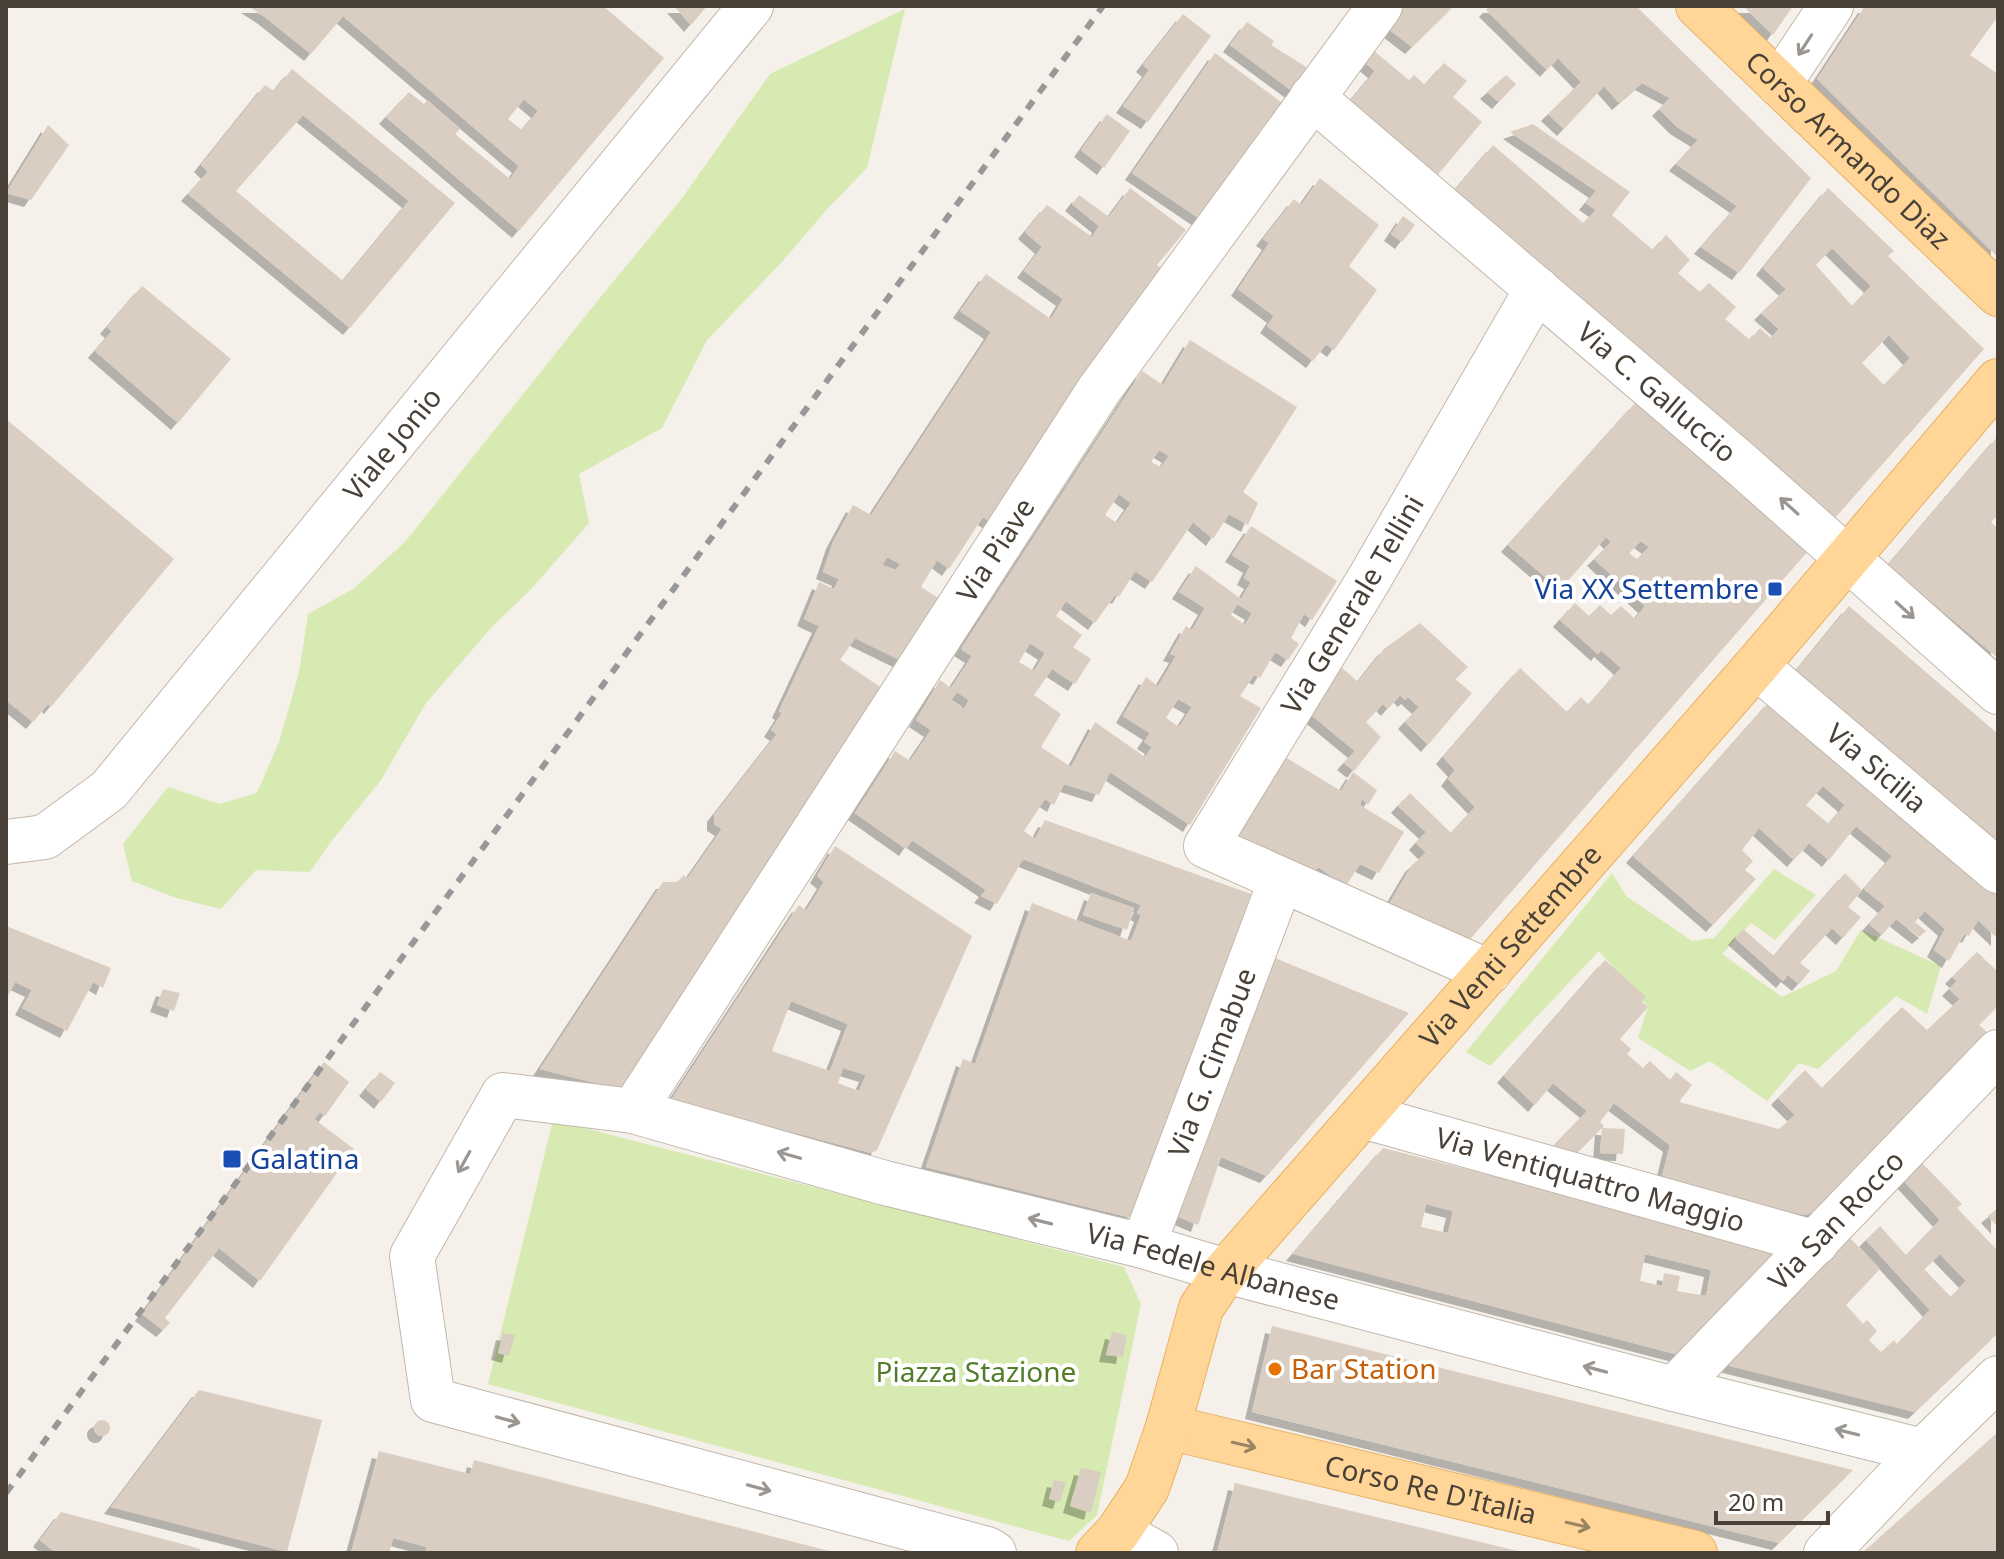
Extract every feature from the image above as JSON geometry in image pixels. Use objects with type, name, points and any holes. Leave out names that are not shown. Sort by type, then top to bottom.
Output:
[{"type":"main road","name":"Corso Armando Diaz","points":[[1698,6],[1998,294]]},
{"type":"main road","name":"Via Venti Settembre","points":[[1108,1543],[1147,1488],[1168,1427],[1201,1308],[1226,1271],[1756,666],[1998,381]]},
{"type":"main road","name":"Corso Re D'Italia","points":[[1168,1427],[1683,1552]]},
{"type":"street","name":"Viale Jonio","points":[[6,842],[45,837],[109,790],[751,6]]},
{"type":"street","name":"Via Piave","points":[[633,1111],[1099,390],[1380,6]]},
{"type":"street","points":[[1779,84],[1831,6]]},
{"type":"street","name":"Via C. Galluccio","points":[[1312,97],[1741,464],[1998,692]]},
{"type":"street","name":"Via Generale Tellini","points":[[1281,880],[1206,846],[1368,581],[1537,289]]},
{"type":"street","name":"Via Sicilia","points":[[1756,666],[1998,871]]},
{"type":"street","points":[[1281,880],[1489,972]]},
{"type":"street","name":"Via G. Cimabue","points":[[1143,1246],[1281,880]]},
{"type":"street","name":"Via San Rocco","points":[[1674,1389],[1998,1052]]},
{"type":"street","name":"Via Fedele Albanese","points":[[994,1553],[433,1400],[412,1256],[503,1095],[633,1111],[885,1183],[1143,1246],[1226,1271],[1674,1389],[1923,1451]]},
{"type":"street","name":"Via Ventiquattro Maggio","points":[[1363,1116],[1816,1243]]},
{"type":"street","points":[[1826,1553],[1998,1378]]},
{"type":"street","points":[[1108,1543],[1156,1553]]},
{"type":"green space","points":[[905,9],[867,168],[707,340],[662,428],[579,474],[589,523],[426,703],[381,780],[310,872],[256,870],[221,909],[176,898],[132,881],[123,844],[168,787],[219,804],[257,793],[279,742],[299,673],[308,614],[353,589],[405,542],[680,201],[770,74]]},
{"type":"green space","points":[[1774,869],[1816,895],[1775,940],[1751,923],[1722,954],[1782,997],[1836,971],[1861,930],[1941,966],[1927,1014],[1896,996],[1818,1069],[1799,1063],[1767,1101],[1710,1061],[1690,1071],[1638,1038],[1648,1007],[1599,951],[1490,1066],[1466,1052],[1612,873],[1626,896],[1692,941],[1714,938]]},
{"type":"green space","name":"Piazza Stazione","points":[[553,1120],[1124,1267],[1141,1304],[1097,1515],[1069,1541],[488,1384]]},
{"type":"building","points":[[248,6],[603,6],[664,58],[519,231],[386,117],[409,92],[424,104],[427,100],[460,129],[455,134],[510,179],[519,166],[343,16],[311,54]],"holes":[[[524,99],[538,111],[522,130],[508,119]]]},
{"type":"building","points":[[674,6],[707,6],[691,25]]},
{"type":"building","points":[[1402,6],[1454,6],[1412,47],[1386,27]]},
{"type":"building","points":[[1490,6],[1636,6],[1811,178],[1739,273],[1701,247],[1737,206],[1676,164],[1698,140],[1677,127],[1659,109],[1670,98],[1642,83],[1619,103],[1604,86],[1564,129],[1548,114],[1581,82],[1558,58],[1547,70],[1486,10]]},
{"type":"building","points":[[1743,6],[1793,6],[1773,35]]},
{"type":"building","points":[[1865,6],[1998,6],[1998,16],[1970,55],[1998,74],[1998,257],[1817,79]]},
{"type":"building","points":[[1183,14],[1211,36],[1148,122],[1123,106],[1149,70],[1143,65]]},
{"type":"building","points":[[1247,22],[1274,41],[1271,45],[1311,70],[1295,93],[1230,45]]},
{"type":"building","points":[[1368,46],[1409,80],[1414,75],[1425,85],[1444,63],[1467,81],[1453,97],[1482,122],[1435,178],[1347,105],[1375,71],[1359,58]]},
{"type":"building","points":[[1215,53],[1285,105],[1203,221],[1132,173]]},
{"type":"building","points":[[292,69],[455,203],[350,328],[188,194],[208,172],[201,165],[265,85],[274,91]],"holes":[[[303,115],[409,201],[343,281],[236,191]]]},
{"type":"building","points":[[1506,75],[1516,84],[1499,102],[1487,92]]},
{"type":"building","points":[[1107,114],[1130,131],[1104,168],[1081,150]]},
{"type":"building","points":[[1533,124],[1630,192],[1612,215],[1653,250],[1666,235],[1690,260],[1678,273],[1700,292],[1709,283],[1736,307],[1725,319],[1750,340],[1760,328],[1771,338],[1779,329],[1761,313],[1786,289],[1763,268],[1828,188],[1894,251],[1888,256],[1984,349],[1835,518],[1454,191],[1493,145],[1583,223],[1596,210],[1586,203],[1596,191],[1510,132]],"holes":[[[1832,248],[1871,286],[1852,306],[1816,265]],[[1889,335],[1910,358],[1884,385],[1862,363]]]},
{"type":"building","points":[[48,125],[69,145],[31,200],[6,193]]},
{"type":"building","points":[[1320,178],[1379,225],[1349,266],[1377,290],[1334,350],[1326,344],[1313,361],[1267,326],[1274,316],[1238,289],[1269,243],[1263,239],[1294,199],[1301,205]]},
{"type":"building","points":[[1130,188],[1186,230],[1157,265],[1169,273],[997,526],[983,517],[949,569],[937,560],[921,587],[946,603],[906,663],[855,638],[840,660],[885,690],[630,1092],[540,1069],[663,882],[677,882],[684,875],[687,879],[722,829],[714,824],[714,815],[777,734],[771,730],[782,713],[779,711],[819,626],[804,619],[819,582],[834,589],[839,579],[823,572],[833,542],[853,505],[871,515],[991,332],[960,311],[986,274],[1051,319],[1063,299],[1024,271],[1042,247],[1025,232],[1047,205],[1092,237],[1099,226],[1072,204],[1079,195],[1109,217]],"holes":[[[887,557],[900,564],[896,570],[882,565]]]},
{"type":"building","points":[[1403,216],[1415,225],[1402,242],[1391,234]]},
{"type":"building","points":[[142,286],[231,359],[178,423],[95,351],[112,331],[107,327]]},
{"type":"building","points":[[1190,340],[1297,407],[1243,492],[1258,503],[1248,525],[1229,514],[1213,539],[1193,522],[1152,582],[1135,571],[1119,597],[1115,595],[1095,623],[1066,601],[1056,616],[1082,635],[1073,647],[1091,659],[1075,684],[1052,669],[1034,695],[1061,714],[1041,747],[1071,767],[1095,722],[1145,757],[1152,747],[1144,742],[1150,733],[1123,716],[1146,677],[1158,686],[1176,656],[1170,654],[1186,626],[1192,630],[1205,608],[1179,592],[1196,566],[1241,599],[1251,582],[1244,578],[1250,566],[1232,555],[1251,526],[1337,581],[1312,620],[1304,614],[1291,638],[1299,644],[1288,660],[1275,652],[1260,678],[1254,675],[1240,696],[1261,708],[1190,825],[1110,772],[1099,795],[1064,784],[1054,805],[1045,799],[1024,831],[1035,839],[1045,820],[1251,894],[1132,1218],[926,1167],[963,1059],[975,1064],[1032,903],[1131,941],[1141,915],[1137,913],[1141,905],[1023,859],[997,904],[981,896],[986,890],[912,840],[906,849],[855,813],[895,751],[910,761],[931,730],[916,720],[940,680],[951,688],[972,656],[961,649],[1142,371],[1163,385]],"holes":[[[1159,450],[1169,456],[1161,467],[1151,462]],[[1119,494],[1131,503],[1117,523],[1105,515]],[[1237,604],[1252,613],[1245,625],[1231,615]],[[1030,643],[1045,653],[1034,671],[1019,662]],[[957,692],[969,700],[964,709],[951,700]],[[1178,699],[1192,707],[1179,727],[1166,718]]]},
{"type":"building","points":[[1636,402],[1809,550],[1465,945],[1386,909],[1412,865],[1426,853],[1416,843],[1426,832],[1398,806],[1410,793],[1451,833],[1475,807],[1448,779],[1455,770],[1443,757],[1520,668],[1567,712],[1581,697],[1589,705],[1621,668],[1601,650],[1598,654],[1560,620],[1575,603],[1589,616],[1600,605],[1611,615],[1621,606],[1635,619],[1645,606],[1594,559],[1611,542],[1606,537],[1560,590],[1508,545]],"holes":[[[1641,541],[1649,547],[1637,559],[1629,553]]]},
{"type":"building","points":[[6,419],[174,559],[51,707],[48,704],[33,722],[6,700]]},
{"type":"building","points":[[1998,436],[1998,515],[1991,522],[1998,529],[1998,658],[1888,565]]},
{"type":"building","points":[[1849,606],[1998,734],[1998,842],[1797,670]]},
{"type":"building","points":[[1420,623],[1468,667],[1455,679],[1472,693],[1428,745],[1405,722],[1419,707],[1408,697],[1405,700],[1400,695],[1388,709],[1383,704],[1366,722],[1381,737],[1354,771],[1344,763],[1355,751],[1304,709],[1340,666],[1358,682],[1384,649]]},
{"type":"building","points":[[1771,700],[1998,896],[1998,939],[1978,920],[1969,936],[1964,934],[1949,961],[1934,950],[1945,929],[1925,911],[1915,922],[1926,931],[1919,937],[1896,919],[1882,935],[1869,924],[1885,906],[1864,889],[1892,856],[1856,826],[1829,860],[1809,843],[1794,860],[1759,828],[1742,850],[1753,861],[1745,870],[1756,879],[1713,925],[1633,856]],"holes":[[[1823,786],[1845,805],[1829,824],[1806,805]]]},
{"type":"building","points":[[1285,757],[1341,791],[1353,772],[1377,790],[1368,805],[1362,799],[1360,805],[1404,832],[1379,873],[1360,864],[1346,886],[1318,867],[1312,879],[1235,839]]},
{"type":"building","points":[[835,846],[972,936],[877,1150],[871,1153],[671,1100],[799,905],[806,911],[824,882],[817,876]],"holes":[[[791,1001],[848,1024],[830,1071],[772,1051]],[[843,1068],[866,1075],[859,1091],[838,1083]]]},
{"type":"building","points":[[1845,873],[1862,890],[1848,907],[1861,917],[1843,938],[1832,928],[1800,963],[1810,971],[1799,984],[1788,975],[1783,981],[1735,938],[1743,929],[1774,956]]},
{"type":"building","points":[[1091,893],[1134,908],[1127,930],[1083,915]]},
{"type":"building","points":[[6,926],[111,968],[103,988],[93,982],[67,1031],[22,1008],[32,990],[15,982],[6,1000]]},
{"type":"building","points":[[1977,952],[1998,972],[1998,1006],[1979,1025],[1989,1034],[1816,1211],[1805,1215],[1661,1181],[1670,1145],[1614,1103],[1600,1122],[1604,1126],[1571,1159],[1547,1152],[1587,1111],[1553,1083],[1535,1105],[1504,1076],[1605,960],[1646,997],[1642,1002],[1648,1007],[1620,1039],[1631,1049],[1627,1054],[1643,1068],[1650,1061],[1670,1080],[1676,1072],[1692,1085],[1679,1102],[1779,1129],[1795,1115],[1778,1098],[1805,1070],[1822,1088],[1902,1007],[1927,1030],[1960,999],[1949,989],[1957,981],[1952,977]]},
{"type":"building","points":[[1265,954],[1409,1013],[1267,1176],[1221,1157],[1198,1225],[1172,1214]]},
{"type":"building","points":[[163,989],[180,993],[174,1011],[157,1005]]},
{"type":"building","points":[[324,1062],[349,1082],[325,1116],[320,1112],[314,1119],[354,1149],[260,1281],[219,1248],[165,1318],[170,1323],[163,1330],[142,1314]]},
{"type":"building","points":[[380,1072],[395,1083],[381,1102],[366,1089]]},
{"type":"building","points":[[1602,1128],[1625,1129],[1623,1154],[1600,1153]]},
{"type":"building","points":[[1383,1148],[1782,1249],[1679,1355],[1293,1254]],"holes":[[[1426,1204],[1453,1211],[1448,1233],[1421,1227]],[[1645,1254],[1711,1270],[1706,1296],[1677,1291],[1680,1276],[1664,1273],[1662,1286],[1640,1281]]]},
{"type":"building","points":[[1920,1161],[1962,1204],[1957,1208],[1998,1251],[1998,1333],[1915,1412],[1726,1365],[1849,1237],[1880,1269],[1846,1305],[1863,1324],[1867,1320],[1877,1331],[1869,1340],[1881,1352],[1894,1340],[1897,1344],[1930,1310],[1866,1240],[1880,1226],[1906,1255],[1940,1220],[1903,1180]],"holes":[[[1940,1254],[1966,1281],[1951,1297],[1924,1269]]]},
{"type":"building","points":[[1998,1208],[1998,1227],[1988,1216]]},
{"type":"building","points":[[1272,1326],[1853,1470],[1779,1543],[1252,1412]]},
{"type":"building","points":[[1112,1332],[1127,1335],[1123,1357],[1106,1355]]},
{"type":"building","points":[[503,1333],[515,1335],[509,1356],[498,1353]]},
{"type":"building","points":[[199,1390],[322,1420],[287,1552],[111,1507]]},
{"type":"building","points":[[102,1420],[108,1422],[108,1434],[102,1436],[96,1434],[94,1428],[96,1422]]},
{"type":"building","points":[[1998,1432],[1998,1553],[1862,1553]]},
{"type":"building","points":[[379,1451],[470,1474],[474,1460],[837,1553],[425,1553],[427,1547],[393,1538],[389,1553],[351,1553]]},
{"type":"building","points":[[1081,1468],[1101,1472],[1091,1513],[1070,1506]]},
{"type":"building","points":[[1054,1480],[1066,1482],[1060,1502],[1049,1499]]},
{"type":"building","points":[[1235,1483],[1522,1552],[1522,1553],[1217,1553]]},
{"type":"building","points":[[61,1512],[201,1549],[198,1553],[56,1553],[40,1540]]},
{"type":"railway","points":[[6,1493],[1103,6]]},
{"type":"place","name":"Via XX Settembre","points":[[1775,589]]},
{"type":"place","name":"Galatina","points":[[232,1159]]},
{"type":"place","name":"Bar Station","points":[[1275,1369]]}]
